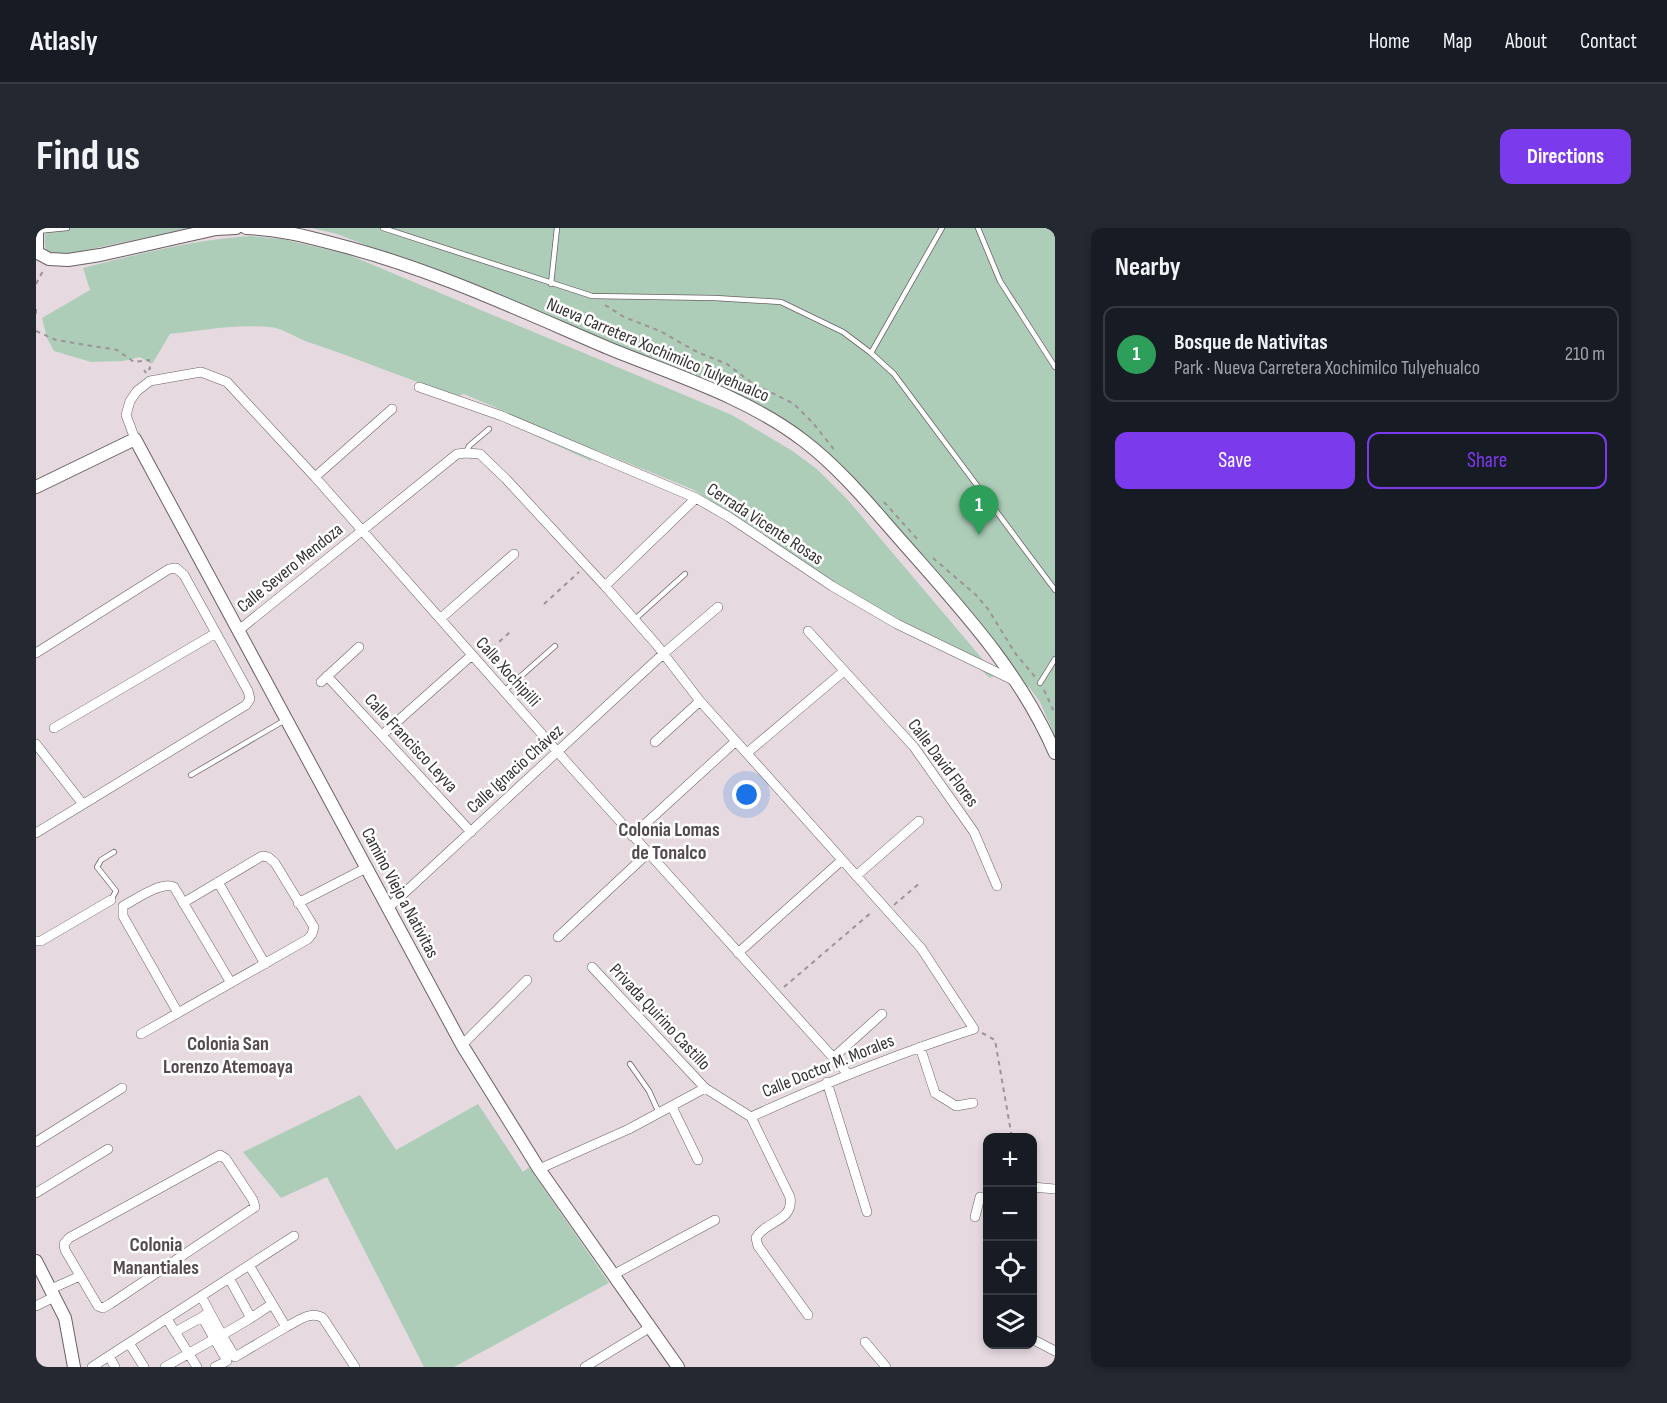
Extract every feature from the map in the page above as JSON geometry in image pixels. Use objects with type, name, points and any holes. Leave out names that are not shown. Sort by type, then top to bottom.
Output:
[{"type":"street","points":[[37,230],[36,253],[49,259],[68,260],[216,229],[236,228]]},
{"type":"street","name":"Nueva Carretera Xochimilco Tulyehualco","points":[[246,228],[272,229],[301,234],[370,252],[434,275],[742,403],[770,418],[802,439],[843,476],[976,626],[1031,703],[1055,753]]},
{"type":"street","name":"Calle Xochipilli","points":[[150,381],[201,372],[227,382],[315,477],[632,836],[848,1074]]},
{"type":"street","name":"Camino Viejo a Nativitas","points":[[150,381],[136,391],[126,415],[135,439],[462,1045],[539,1169],[678,1367]]},
{"type":"street","name":"Cerrada Vicente Rosas","points":[[419,387],[502,416],[696,498],[729,517],[832,586],[897,624],[1017,682]]},
{"type":"street","points":[[315,477],[392,409]]},
{"type":"street","points":[[36,487],[135,439]]},
{"type":"street","points":[[466,453],[480,454],[605,586],[700,701],[921,948],[974,1029]]},
{"type":"street","name":"Calle Severo Mendoza","points":[[239,630],[457,454],[466,453]]},
{"type":"street","points":[[605,586],[696,498]]},
{"type":"street","points":[[440,619],[514,554]]},
{"type":"street","points":[[36,653],[169,569],[176,568],[184,575],[248,691],[250,699],[246,705],[36,833]]},
{"type":"street","name":"Calle Ignacio Chávez","points":[[388,908],[663,654],[718,608]]},
{"type":"street","name":"Calle David Flores","points":[[808,631],[908,740],[937,778],[974,832],[997,886]]},
{"type":"street","points":[[54,728],[216,633]]},
{"type":"street","name":"Calle Francisco Leyva","points":[[359,647],[324,679],[382,735],[471,832]]},
{"type":"street","points":[[382,735],[475,658]]},
{"type":"street","points":[[747,753],[844,671]]},
{"type":"street","points":[[655,742],[700,701]]},
{"type":"street","points":[[632,836],[736,741]]},
{"type":"street","points":[[36,744],[82,803]]},
{"type":"street","points":[[856,876],[919,821]]},
{"type":"street","points":[[558,937],[648,853]]},
{"type":"street","points":[[141,1034],[308,939],[314,927],[275,863],[268,856],[262,856],[183,903]]},
{"type":"street","points":[[738,953],[842,860]]},
{"type":"street","points":[[298,903],[366,867]]},
{"type":"street","points":[[218,882],[265,964]]},
{"type":"street","points":[[178,1013],[123,916],[123,906],[161,886],[174,887],[231,983]]},
{"type":"street","points":[[36,942],[111,900]]},
{"type":"street","name":"Privada Quirino Castillo","points":[[592,967],[705,1088]]},
{"type":"street","points":[[462,1045],[527,981]]},
{"type":"street","points":[[833,1058],[882,1014]]},
{"type":"street","name":"Calle Doctor M. Morales","points":[[705,1088],[751,1117],[827,1082],[974,1029]]},
{"type":"street","points":[[920,1047],[935,1093],[956,1106],[973,1103]]},
{"type":"street","points":[[827,1082],[867,1212]]},
{"type":"street","points":[[36,1142],[122,1088]]},
{"type":"street","points":[[539,1169],[672,1107],[705,1088]]},
{"type":"street","points":[[672,1107],[698,1160]]},
{"type":"street","points":[[751,1117],[790,1197],[792,1206],[787,1215],[759,1233],[756,1238],[758,1246],[808,1315]]},
{"type":"street","points":[[36,1193],[108,1149]]},
{"type":"street","points":[[220,1155],[226,1159],[254,1200],[255,1207],[250,1211],[103,1308],[98,1306],[80,1276],[65,1250],[64,1244],[69,1238],[220,1155]]},
{"type":"street","points":[[1037,1187],[1055,1189]]},
{"type":"street","points":[[975,1217],[980,1197],[983,1198]]},
{"type":"street","points":[[613,1275],[716,1220]]},
{"type":"street","points":[[92,1367],[294,1236]]},
{"type":"street","points":[[36,1261],[65,1318],[74,1367]]},
{"type":"street","points":[[249,1265],[286,1327]]},
{"type":"street","points":[[36,1306],[80,1276]]},
{"type":"street","points":[[229,1278],[251,1318]]},
{"type":"street","points":[[201,1296],[206,1314],[227,1360],[215,1367]]},
{"type":"street","points":[[165,1367],[272,1304]]},
{"type":"street","points":[[175,1332],[206,1314]]},
{"type":"street","points":[[218,1337],[235,1357],[286,1327],[313,1314],[318,1315],[323,1318],[355,1367]]},
{"type":"street","points":[[166,1319],[197,1367]]},
{"type":"street","points":[[585,1367],[649,1328]]},
{"type":"street","points":[[865,1342],[886,1367]]},
{"type":"street","points":[[1037,1342],[1055,1351]]},
{"type":"street","points":[[129,1343],[144,1367]]},
{"type":"street","points":[[109,1356],[115,1367]]},
{"type":"lane","points":[[37,230],[67,228]]},
{"type":"lane","points":[[384,228],[592,296],[715,298],[781,302],[843,332],[871,352],[894,374],[1055,590]]},
{"type":"lane","points":[[551,284],[557,228]]},
{"type":"lane","points":[[871,352],[942,228]]},
{"type":"lane","points":[[978,228],[1000,281],[1055,368]]},
{"type":"lane","points":[[466,453],[469,447],[489,429]]},
{"type":"lane","points":[[634,620],[685,574]]},
{"type":"lane","points":[[504,691],[555,646]]},
{"type":"lane","points":[[1040,683],[1055,659]]},
{"type":"lane","points":[[191,775],[286,719]]},
{"type":"lane","points":[[111,900],[116,891],[98,867],[101,860],[114,852]]},
{"type":"lane","points":[[630,1064],[649,1091],[659,1113]]},
{"type":"path","points":[[36,284],[49,259]]},
{"type":"path","points":[[36,309],[36,314]]},
{"type":"path","points":[[36,331],[56,340],[117,350],[134,362],[149,360],[150,369],[144,370],[150,381]]},
{"type":"path","points":[[544,604],[586,566]]},
{"type":"path","points":[[475,658],[510,632]]},
{"type":"path","points":[[775,994],[885,907],[921,882]]},
{"type":"path","points":[[974,1029],[995,1040],[1011,1133]]},
{"type":"green space","points":[[45,228],[191,228],[63,255],[50,252],[45,248]]},
{"type":"green space","points":[[312,228],[1055,228],[1055,736],[1040,702],[1029,687],[1025,687],[1008,662],[796,432],[392,255],[337,234]]},
{"type":"green space","points":[[250,236],[282,239],[347,254],[732,415],[791,450],[817,469],[847,499],[996,675],[990,678],[980,669],[887,623],[820,581],[769,537],[692,489],[596,450],[591,461],[509,424],[513,415],[464,394],[459,396],[421,383],[308,342],[280,329],[245,326],[170,334],[152,364],[140,357],[123,361],[91,362],[54,351],[47,338],[42,318],[90,290],[83,268],[187,244]]},
{"type":"green space","points":[[360,1095],[396,1150],[478,1104],[523,1172],[529,1167],[609,1283],[454,1367],[424,1367],[327,1177],[281,1198],[243,1152]]},
{"type":"place","name":"Bosque de Nativitas","points":[[979,535]]},
{"type":"district","name":"Colonia Lomas de Tonalco","points":[[669,842]]},
{"type":"district","name":"Colonia San Lorenzo Atemoaya","points":[[228,1056]]},
{"type":"district","name":"Colonia Manantiales","points":[[156,1256]]}]
